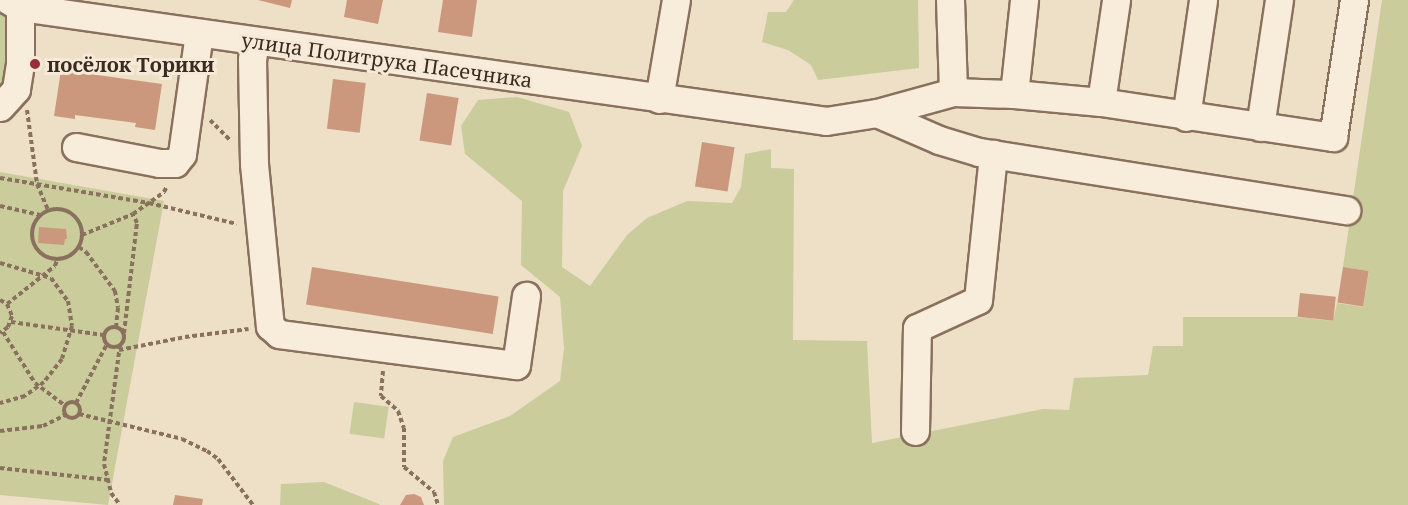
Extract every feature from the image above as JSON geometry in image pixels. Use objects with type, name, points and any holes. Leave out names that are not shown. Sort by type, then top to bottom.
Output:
[{"type":"street","points":[[659,99],[676,0]]},
{"type":"street","points":[[950,0],[953,92]]},
{"type":"street","points":[[1014,94],[1024,0]]},
{"type":"street","points":[[1101,102],[1116,0]]},
{"type":"street","points":[[1186,117],[1203,0]]},
{"type":"street","points":[[1260,127],[1279,0]]},
{"type":"street","name":"улица Политрука Пасечника","points":[[14,3],[121,11],[199,33],[826,121],[877,113],[953,92],[1014,94],[1101,102],[1186,117],[1333,137],[1353,0]]},
{"type":"street","points":[[8,98],[20,55],[14,3]]},
{"type":"street","points":[[76,147],[159,163],[175,163],[182,153],[199,33]]},
{"type":"street","points":[[255,41],[252,59],[254,164],[270,326],[279,334],[516,365],[526,296]]},
{"type":"street","points":[[877,113],[939,140],[993,154],[1346,210]]},
{"type":"street","points":[[915,431],[917,328],[978,300],[993,154]]},
{"type":"path","points":[[8,98],[26,101],[37,184],[48,211]]},
{"type":"path","points":[[189,101],[254,164]]},
{"type":"path","points":[[82,235],[133,214],[164,192],[172,178],[175,163]]},
{"type":"path","points":[[0,178],[149,203],[262,229]]},
{"type":"path","points":[[0,206],[40,215]]},
{"type":"path","points":[[57,209],[73,215],[79,222],[82,235],[79,247],[65,258],[57,260],[40,254],[32,239],[35,222],[40,215],[48,211],[57,209]]},
{"type":"path","points":[[120,505],[111,492],[104,464],[119,347],[124,339],[137,223],[133,214]]},
{"type":"path","points":[[79,247],[105,275],[115,291],[118,308],[116,326]]},
{"type":"path","points":[[7,304],[44,276],[55,266],[57,260]]},
{"type":"path","points":[[0,263],[51,278],[68,301],[71,330],[62,359],[39,387],[25,396],[0,403]]},
{"type":"path","points":[[0,300],[7,304],[12,316],[11,322],[2,332],[39,387],[65,406],[66,415]]},
{"type":"path","points":[[11,322],[103,335]]},
{"type":"path","points":[[116,326],[124,333]]},
{"type":"path","points":[[103,335],[110,327],[116,326]]},
{"type":"path","points":[[107,344],[119,347],[270,326]]},
{"type":"path","points":[[103,335],[107,344]]},
{"type":"path","points":[[76,403],[107,344]]},
{"type":"path","points":[[381,396],[398,411],[404,428],[404,467],[434,492],[438,505]]},
{"type":"path","points":[[65,406],[69,402],[76,403],[80,409],[79,414]]},
{"type":"path","points":[[66,415],[70,418],[79,414],[182,439],[207,451],[218,459],[253,505]]},
{"type":"path","points":[[0,431],[43,426],[66,415]]},
{"type":"path","points":[[0,468],[108,480]]},
{"type":"green space","points":[[794,0],[918,0],[919,68],[818,80],[811,65],[788,50],[762,42],[768,12],[786,12]]},
{"type":"green space","points":[[1382,0],[1408,0],[1408,505],[444,505],[443,461],[453,437],[510,416],[560,381],[564,349],[560,297],[521,265],[522,201],[465,154],[461,126],[478,100],[517,97],[569,112],[582,146],[563,191],[562,267],[590,286],[627,235],[647,218],[687,201],[732,203],[741,187],[745,154],[771,149],[771,168],[794,169],[793,340],[867,341],[872,443],[1043,409],[1069,410],[1074,378],[1148,375],[1153,346],[1183,346],[1183,317],[1297,317],[1333,321],[1337,303],[1363,307],[1369,271],[1343,267]]},
{"type":"green space","points":[[0,10],[11,20],[15,38],[0,98]]},
{"type":"green space","points":[[0,172],[164,201],[108,505],[0,495]]},
{"type":"green space","points":[[354,402],[389,407],[384,439],[350,434]]},
{"type":"green space","points":[[324,482],[380,505],[280,505],[281,484]]},
{"type":"building","points":[[258,0],[292,0],[290,8]]},
{"type":"building","points":[[347,0],[383,0],[378,24],[344,17]]},
{"type":"building","points":[[443,0],[477,0],[472,37],[438,32]]},
{"type":"building","points":[[61,70],[162,84],[155,130],[135,127],[136,123],[75,115],[75,119],[54,116]]},
{"type":"building","points":[[333,79],[366,83],[360,133],[327,129]]},
{"type":"building","points":[[427,93],[459,98],[451,145],[419,140]]},
{"type":"building","points":[[702,142],[735,147],[728,192],[695,186]]},
{"type":"building","points":[[39,227],[66,229],[67,239],[64,245],[38,243]]},
{"type":"building","points":[[312,267],[499,297],[493,334],[306,305]]},
{"type":"building","points":[[1343,267],[1369,271],[1363,307],[1337,303]]},
{"type":"building","points":[[1300,293],[1336,297],[1333,321],[1297,317]]},
{"type":"building","points":[[414,494],[421,497],[424,505],[400,505],[406,495]]},
{"type":"building","points":[[175,495],[203,499],[202,505],[173,505]]},
{"type":"place","name":"посёлок Торики","points":[[35,64]]}]
